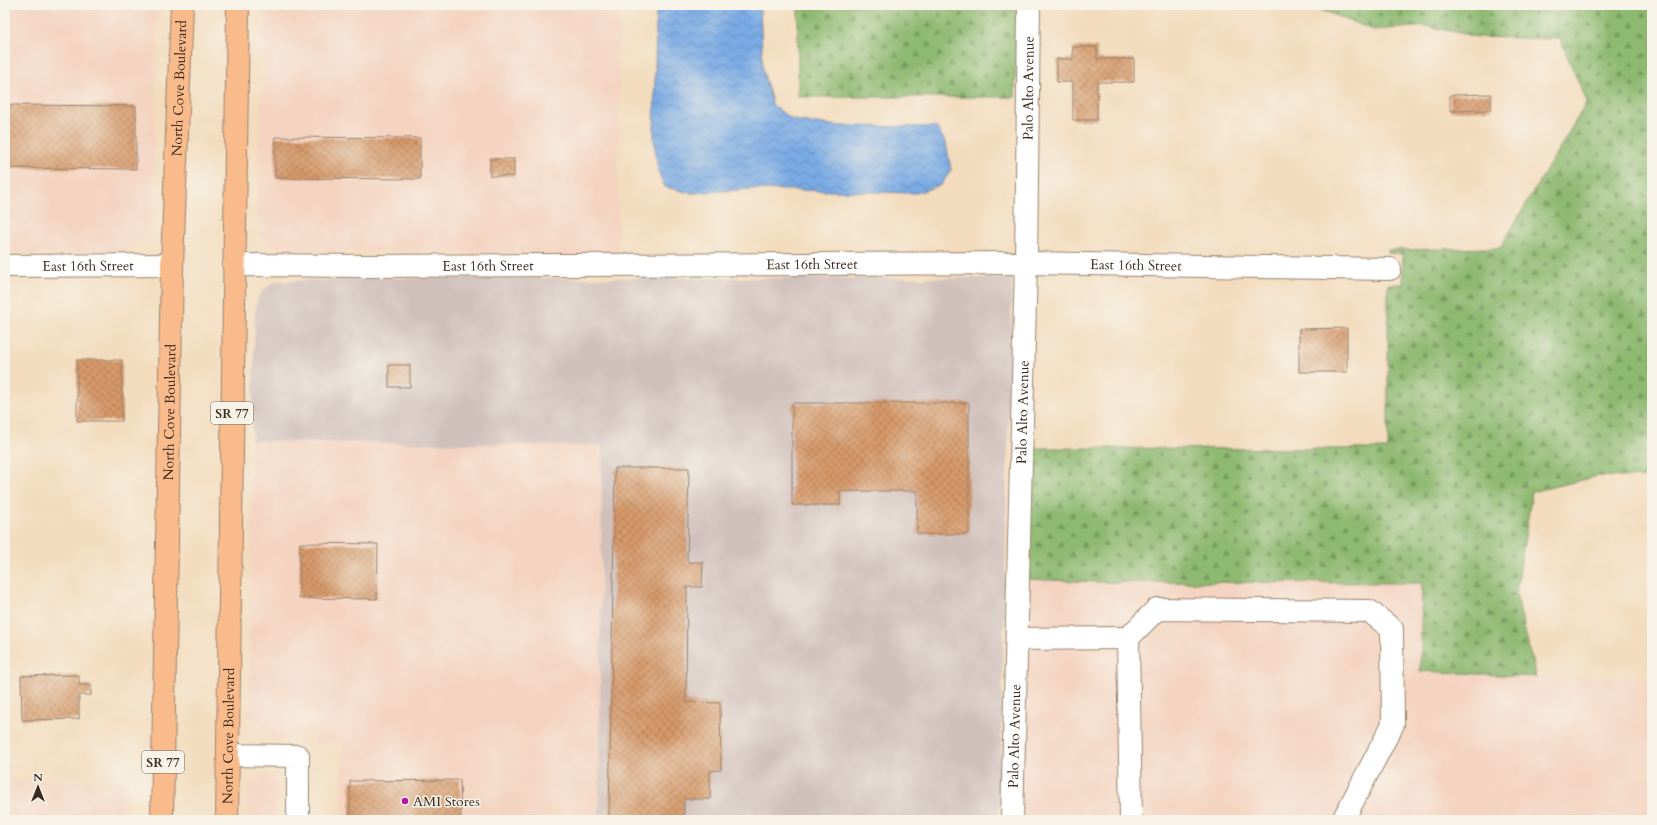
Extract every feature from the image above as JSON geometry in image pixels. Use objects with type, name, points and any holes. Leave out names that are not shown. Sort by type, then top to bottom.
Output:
[{"type":"main road","name":"North Cove Boulevard","points":[[162,820],[172,265],[182,5]]},
{"type":"main road","name":"North Cove Boulevard","points":[[227,820],[238,5]]},
{"type":"street","name":"Palo Alto Avenue","points":[[1012,820],[1026,263],[1029,5]]},
{"type":"street","name":"East 16th Street","points":[[234,265],[381,266],[1026,263],[1390,269]]},
{"type":"street","name":"East 16th Street","points":[[5,266],[172,265]]},
{"type":"street","points":[[1017,639],[1128,638],[1157,609],[1369,611],[1392,628],[1393,724],[1343,820]]},
{"type":"street","points":[[1128,638],[1131,820]]},
{"type":"street","points":[[228,754],[298,756],[298,820]]},
{"type":"shaded area","points":[[5,5],[158,5],[152,220],[148,234],[133,247],[120,251],[88,254],[5,255]]},
{"type":"shaded area","points":[[265,5],[619,5],[618,257],[286,250],[278,249],[266,242],[259,231],[256,213]]},
{"type":"shaded area","points":[[381,278],[1012,278],[999,820],[599,820],[602,446],[252,441],[255,311],[258,298],[263,291],[279,281]]},
{"type":"shaded area","points":[[252,441],[602,446],[599,820],[342,820],[342,743],[314,743],[314,735],[287,734],[286,743],[277,741],[258,728],[249,716]]},
{"type":"shaded area","points":[[1026,579],[1101,582],[1423,583],[1420,671],[1536,677],[1652,678],[1652,820],[1021,820]]},
{"type":"shaded area","points":[[263,773],[269,774],[275,781],[276,820],[247,820],[248,785],[257,776]]},
{"type":"shaded area","points":[[5,779],[129,782],[128,820],[5,820]]},
{"type":"green space","points":[[798,5],[1016,5],[1015,97],[798,97]]},
{"type":"green space","points":[[1313,5],[1652,5],[1652,478],[1598,476],[1532,492],[1516,594],[1536,677],[1420,671],[1422,583],[1101,582],[1026,579],[1035,448],[1388,449],[1388,284],[1403,284],[1403,254],[1388,253],[1388,250],[1500,248],[1587,102],[1560,39],[1477,37],[1428,26],[1374,30],[1313,7]]},
{"type":"water","points":[[658,5],[759,5],[763,71],[773,106],[793,120],[839,126],[936,127],[946,143],[951,170],[941,185],[916,193],[750,189],[691,193],[665,187],[658,171],[654,139],[656,12]]},
{"type":"building","points":[[1073,47],[1097,47],[1097,59],[1134,59],[1134,82],[1097,82],[1097,120],[1073,120],[1073,82],[1057,82],[1057,59],[1073,59]]},
{"type":"building","points":[[1491,94],[1491,110],[1450,111],[1450,95]]},
{"type":"building","points":[[7,105],[136,106],[136,169],[7,168]]},
{"type":"building","points":[[275,137],[420,138],[420,179],[275,178]]},
{"type":"building","points":[[490,159],[514,159],[514,176],[490,176]]},
{"type":"building","points":[[1347,328],[1347,372],[1299,372],[1299,329]]},
{"type":"building","points":[[77,360],[122,360],[122,421],[77,421]]},
{"type":"building","points":[[389,365],[410,365],[410,387],[389,387]]},
{"type":"building","points":[[792,403],[969,403],[969,534],[917,534],[917,491],[840,491],[840,505],[792,505]]},
{"type":"building","points":[[615,468],[689,468],[687,562],[703,562],[702,587],[687,587],[686,702],[720,703],[721,770],[710,771],[710,799],[684,799],[684,820],[609,820]]},
{"type":"building","points":[[300,543],[378,544],[377,599],[299,598]]},
{"type":"building","points":[[79,675],[79,685],[91,685],[91,695],[79,695],[79,719],[22,720],[21,676]]},
{"type":"building","name":"AMI Stores","points":[[460,780],[461,820],[350,820],[350,781]]},
{"type":"place","name":"AMI Stores","points":[[405,801]]}]
